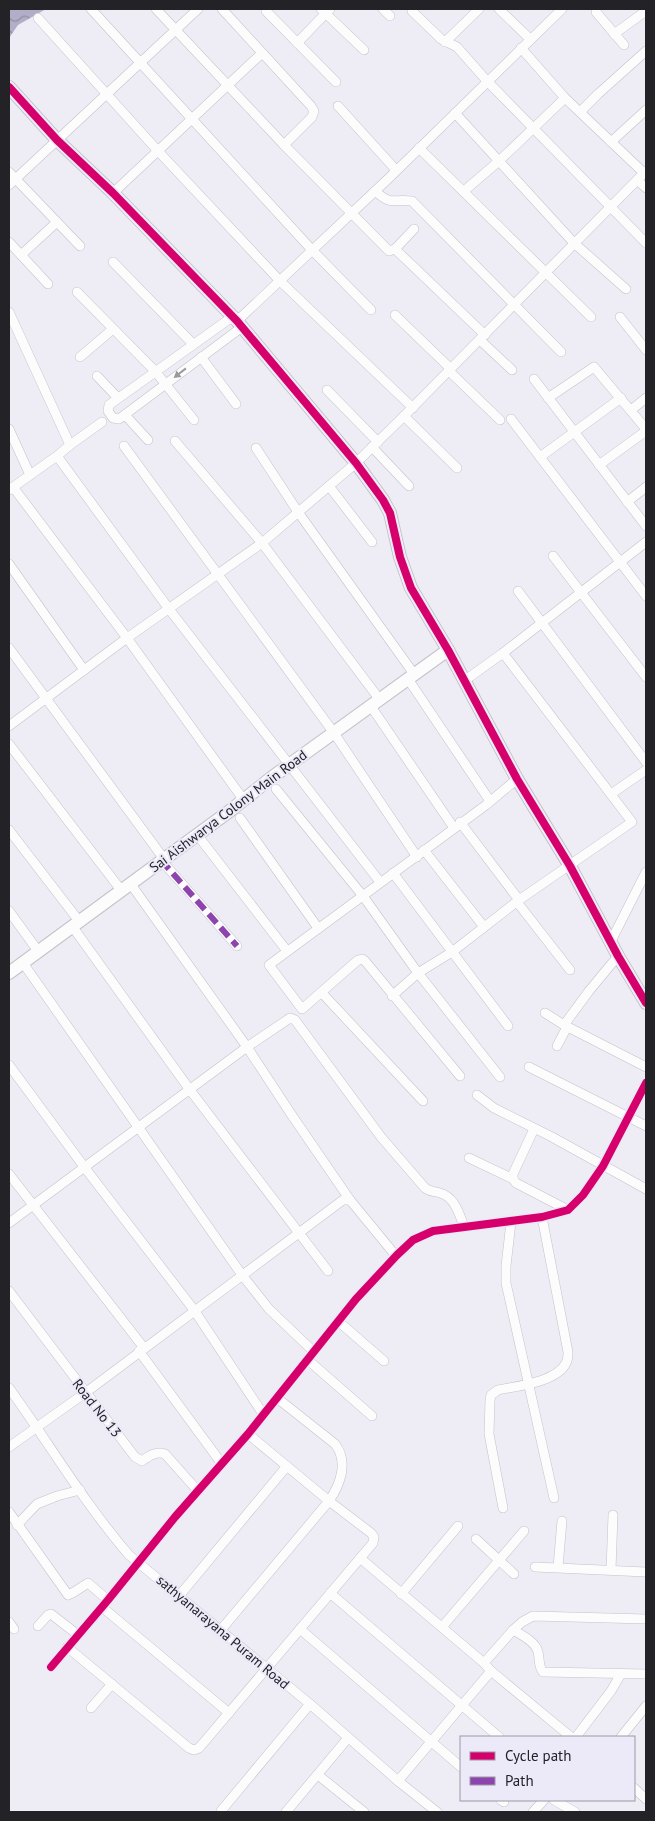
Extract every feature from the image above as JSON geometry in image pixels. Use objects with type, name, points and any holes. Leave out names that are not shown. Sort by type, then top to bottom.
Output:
[{"type":"street","points":[[91,9],[312,250],[371,310]]},
{"type":"street","points":[[156,9],[350,214],[388,251],[395,249],[414,229]]},
{"type":"street","points":[[12,182],[198,9]]},
{"type":"street","points":[[222,9],[314,111],[312,117],[284,145]]},
{"type":"street","points":[[383,9],[390,16]]},
{"type":"street","points":[[445,42],[479,9]]},
{"type":"street","points":[[498,9],[530,39]]},
{"type":"street","points":[[297,43],[326,10],[364,50]]},
{"type":"street","points":[[237,322],[219,326],[118,398],[109,405],[108,411],[116,420],[125,415],[228,337],[237,322],[420,148],[558,10]]},
{"type":"street","points":[[266,11],[336,82]]},
{"type":"street","points":[[412,11],[445,42],[457,47],[487,81],[646,244]]},
{"type":"street","points":[[614,34],[641,11]]},
{"type":"street","points":[[596,12],[624,45]]},
{"type":"street","points":[[38,18],[158,151],[280,281],[413,408]]},
{"type":"street","points":[[521,48],[565,98],[642,174],[646,188]]},
{"type":"street","points":[[580,112],[646,51]]},
{"type":"street","points":[[113,192],[262,54]]},
{"type":"street","points":[[9,87],[57,140],[113,192],[237,322],[356,463],[390,513],[400,557],[411,588],[448,650],[517,779],[570,866],[618,956],[645,995]]},
{"type":"street","points":[[464,191],[499,162],[565,98]]},
{"type":"street","points":[[338,106],[396,170]]},
{"type":"street","points":[[611,142],[646,110]]},
{"type":"street","points":[[455,113],[574,243],[626,289]]},
{"type":"street","points":[[420,148],[591,317]]},
{"type":"street","points":[[9,172],[12,182],[57,222],[80,246]]},
{"type":"street","points":[[9,726],[127,638],[262,543],[356,463],[547,273],[642,174]]},
{"type":"street","points":[[375,191],[384,199],[392,202],[412,201],[561,352]]},
{"type":"street","points":[[21,255],[57,222]]},
{"type":"street","points":[[9,242],[48,284]]},
{"type":"street","points":[[395,249],[512,370]]},
{"type":"street","points":[[113,262],[193,344]]},
{"type":"street","points":[[77,292],[155,371],[194,420]]},
{"type":"street","points":[[9,312],[70,445]]},
{"type":"street","points":[[395,315],[500,420]]},
{"type":"street","points":[[620,317],[646,350]]},
{"type":"street","points":[[219,326],[228,337]]},
{"type":"street","points":[[80,357],[113,329]]},
{"type":"street","points":[[201,357],[236,404]]},
{"type":"street","points":[[548,398],[594,367],[631,410],[646,430],[599,466]]},
{"type":"street","points":[[97,376],[118,398]]},
{"type":"street","points":[[534,379],[646,526]]},
{"type":"street","points":[[327,390],[409,486]]},
{"type":"street","points":[[540,457],[621,398]]},
{"type":"street","points":[[631,410],[646,398]]},
{"type":"street","points":[[125,415],[148,440]]},
{"type":"street","points":[[404,416],[457,468]]},
{"type":"street","points":[[511,418],[646,596]]},
{"type":"street","points":[[102,422],[11,488],[127,638],[243,799]]},
{"type":"street","points":[[9,429],[11,441],[30,475]]},
{"type":"street","points":[[175,441],[262,543],[375,703],[457,825],[570,970]]},
{"type":"street","points":[[124,446],[334,733],[417,856]]},
{"type":"street","points":[[256,448],[411,677],[490,801]]},
{"type":"street","points":[[57,456],[169,609],[380,882]]},
{"type":"street","points":[[329,486],[372,542]]},
{"type":"street","points":[[627,502],[646,487]]},
{"type":"street","points":[[464,681],[646,542]]},
{"type":"street","points":[[553,556],[646,677]]},
{"type":"street","points":[[9,564],[84,670]]},
{"type":"street","points":[[518,591],[646,762]]},
{"type":"street","points":[[9,648],[162,860],[237,946]]},
{"type":"street","name":"Sai Aishwarya Colony Main Road","points":[[9,973],[448,650]]},
{"type":"street","points":[[392,996],[418,973],[452,952],[518,901],[632,822],[503,653]]},
{"type":"street","points":[[9,744],[126,887],[247,1046],[350,1200],[396,1256]]},
{"type":"street","points":[[612,794],[646,770]]},
{"type":"street","points":[[460,1076],[362,959],[302,1009],[269,966],[517,779]]},
{"type":"street","points":[[276,789],[363,896],[418,973],[500,1077]]},
{"type":"street","points":[[240,818],[318,928]]},
{"type":"street","points":[[9,830],[190,1090],[328,1270]]},
{"type":"street","points":[[202,842],[287,951]]},
{"type":"street","points":[[424,850],[484,927]]},
{"type":"street","points":[[611,941],[646,872]]},
{"type":"street","points":[[393,873],[508,1026]]},
{"type":"street","points":[[9,911],[38,951]]},
{"type":"street","points":[[557,1046],[566,1026],[589,991],[618,956]]},
{"type":"street","points":[[23,963],[242,1275],[269,1309],[313,1351]]},
{"type":"street","points":[[322,993],[423,1101]]},
{"type":"street","points":[[545,1014],[646,1067]]},
{"type":"street","points":[[9,1223],[247,1046],[290,1018],[295,1020],[381,1137],[425,1188],[430,1192],[441,1193],[448,1197],[454,1204],[464,1226]]},
{"type":"street","points":[[9,1065],[194,1310],[264,1414]]},
{"type":"street","points":[[529,1066],[646,1126]]},
{"type":"street","points":[[51,1667],[175,1516],[248,1434],[338,1321],[396,1256],[413,1240],[433,1231],[511,1222],[568,1210],[584,1195],[603,1166],[646,1083]]},
{"type":"street","points":[[477,1095],[494,1108],[646,1189]]},
{"type":"street","points":[[513,1179],[513,1174],[534,1128]]},
{"type":"street","points":[[469,1158],[513,1179],[516,1183],[568,1210]]},
{"type":"street","points":[[9,1174],[141,1350],[222,1464]]},
{"type":"street","points":[[9,1447],[85,1393],[343,1200],[350,1200]]},
{"type":"street","points":[[503,1508],[489,1434],[491,1395],[498,1390],[552,1377],[567,1363],[568,1352],[542,1217]]},
{"type":"street","points":[[511,1222],[506,1283],[554,1498]]},
{"type":"street","name":"Road No 13","points":[[9,1291],[138,1460],[142,1461],[160,1452],[165,1454],[198,1491]]},
{"type":"street","points":[[338,1321],[384,1361]]},
{"type":"street","points":[[308,1360],[372,1416]]},
{"type":"street","name":"sathyanarayana Puram Road","points":[[9,1388],[107,1530],[129,1555],[310,1704],[398,1781],[437,1812]]},
{"type":"street","points":[[220,1630],[329,1501],[337,1489],[342,1475],[342,1457],[340,1450],[335,1444],[277,1398]]},
{"type":"street","points":[[67,1647],[189,1748],[194,1750],[199,1748],[229,1713],[373,1543],[374,1537],[248,1434]]},
{"type":"street","points":[[179,1596],[287,1466]]},
{"type":"street","points":[[17,1525],[37,1504],[80,1490]]},
{"type":"street","points":[[9,1512],[68,1595],[88,1583],[105,1603],[229,1713]]},
{"type":"street","points":[[611,1570],[612,1514]]},
{"type":"street","points":[[558,1567],[562,1521]]},
{"type":"street","points":[[401,1594],[458,1526]]},
{"type":"street","points":[[442,1627],[524,1531]]},
{"type":"street","points":[[476,1539],[514,1574]]},
{"type":"street","points":[[360,1558],[570,1736]]},
{"type":"street","points":[[536,1566],[646,1572]]},
{"type":"street","points":[[330,1593],[498,1736]]},
{"type":"street","points":[[38,1626],[51,1614],[78,1635]]},
{"type":"street","points":[[484,1663],[513,1630],[533,1616],[646,1619]]},
{"type":"street","points":[[300,1629],[460,1766]]},
{"type":"street","points":[[513,1630],[525,1637],[538,1649],[541,1670],[543,1672],[646,1674]]},
{"type":"street","points":[[398,1781],[491,1671]]},
{"type":"street","points":[[577,1736],[611,1691],[621,1674]]},
{"type":"street","points":[[91,1708],[112,1684]]},
{"type":"street","points":[[221,1811],[310,1704]]},
{"type":"street","points":[[622,1736],[646,1706]]},
{"type":"street","points":[[288,1812],[348,1738]]},
{"type":"street","points":[[318,1774],[364,1812]]},
{"type":"street","points":[[635,1789],[646,1799]]},
{"type":"street","points":[[533,1812],[543,1801]]},
{"type":"street","points":[[556,1801],[575,1812]]},
{"type":"water","points":[[9,9],[46,9],[18,25],[9,38]]},
{"type":"marked path","points":[[161,860],[237,946]]},
{"type":"cycle path","points":[[9,87],[57,140],[113,193],[237,321],[356,463],[383,500],[390,513],[400,557],[411,588],[448,650],[517,779],[570,866],[618,956],[646,1003]]},
{"type":"cycle path","points":[[51,1667],[175,1517],[248,1434],[356,1299],[397,1255],[413,1240],[433,1231],[542,1217],[568,1210],[583,1195],[603,1166],[646,1083]]}]
